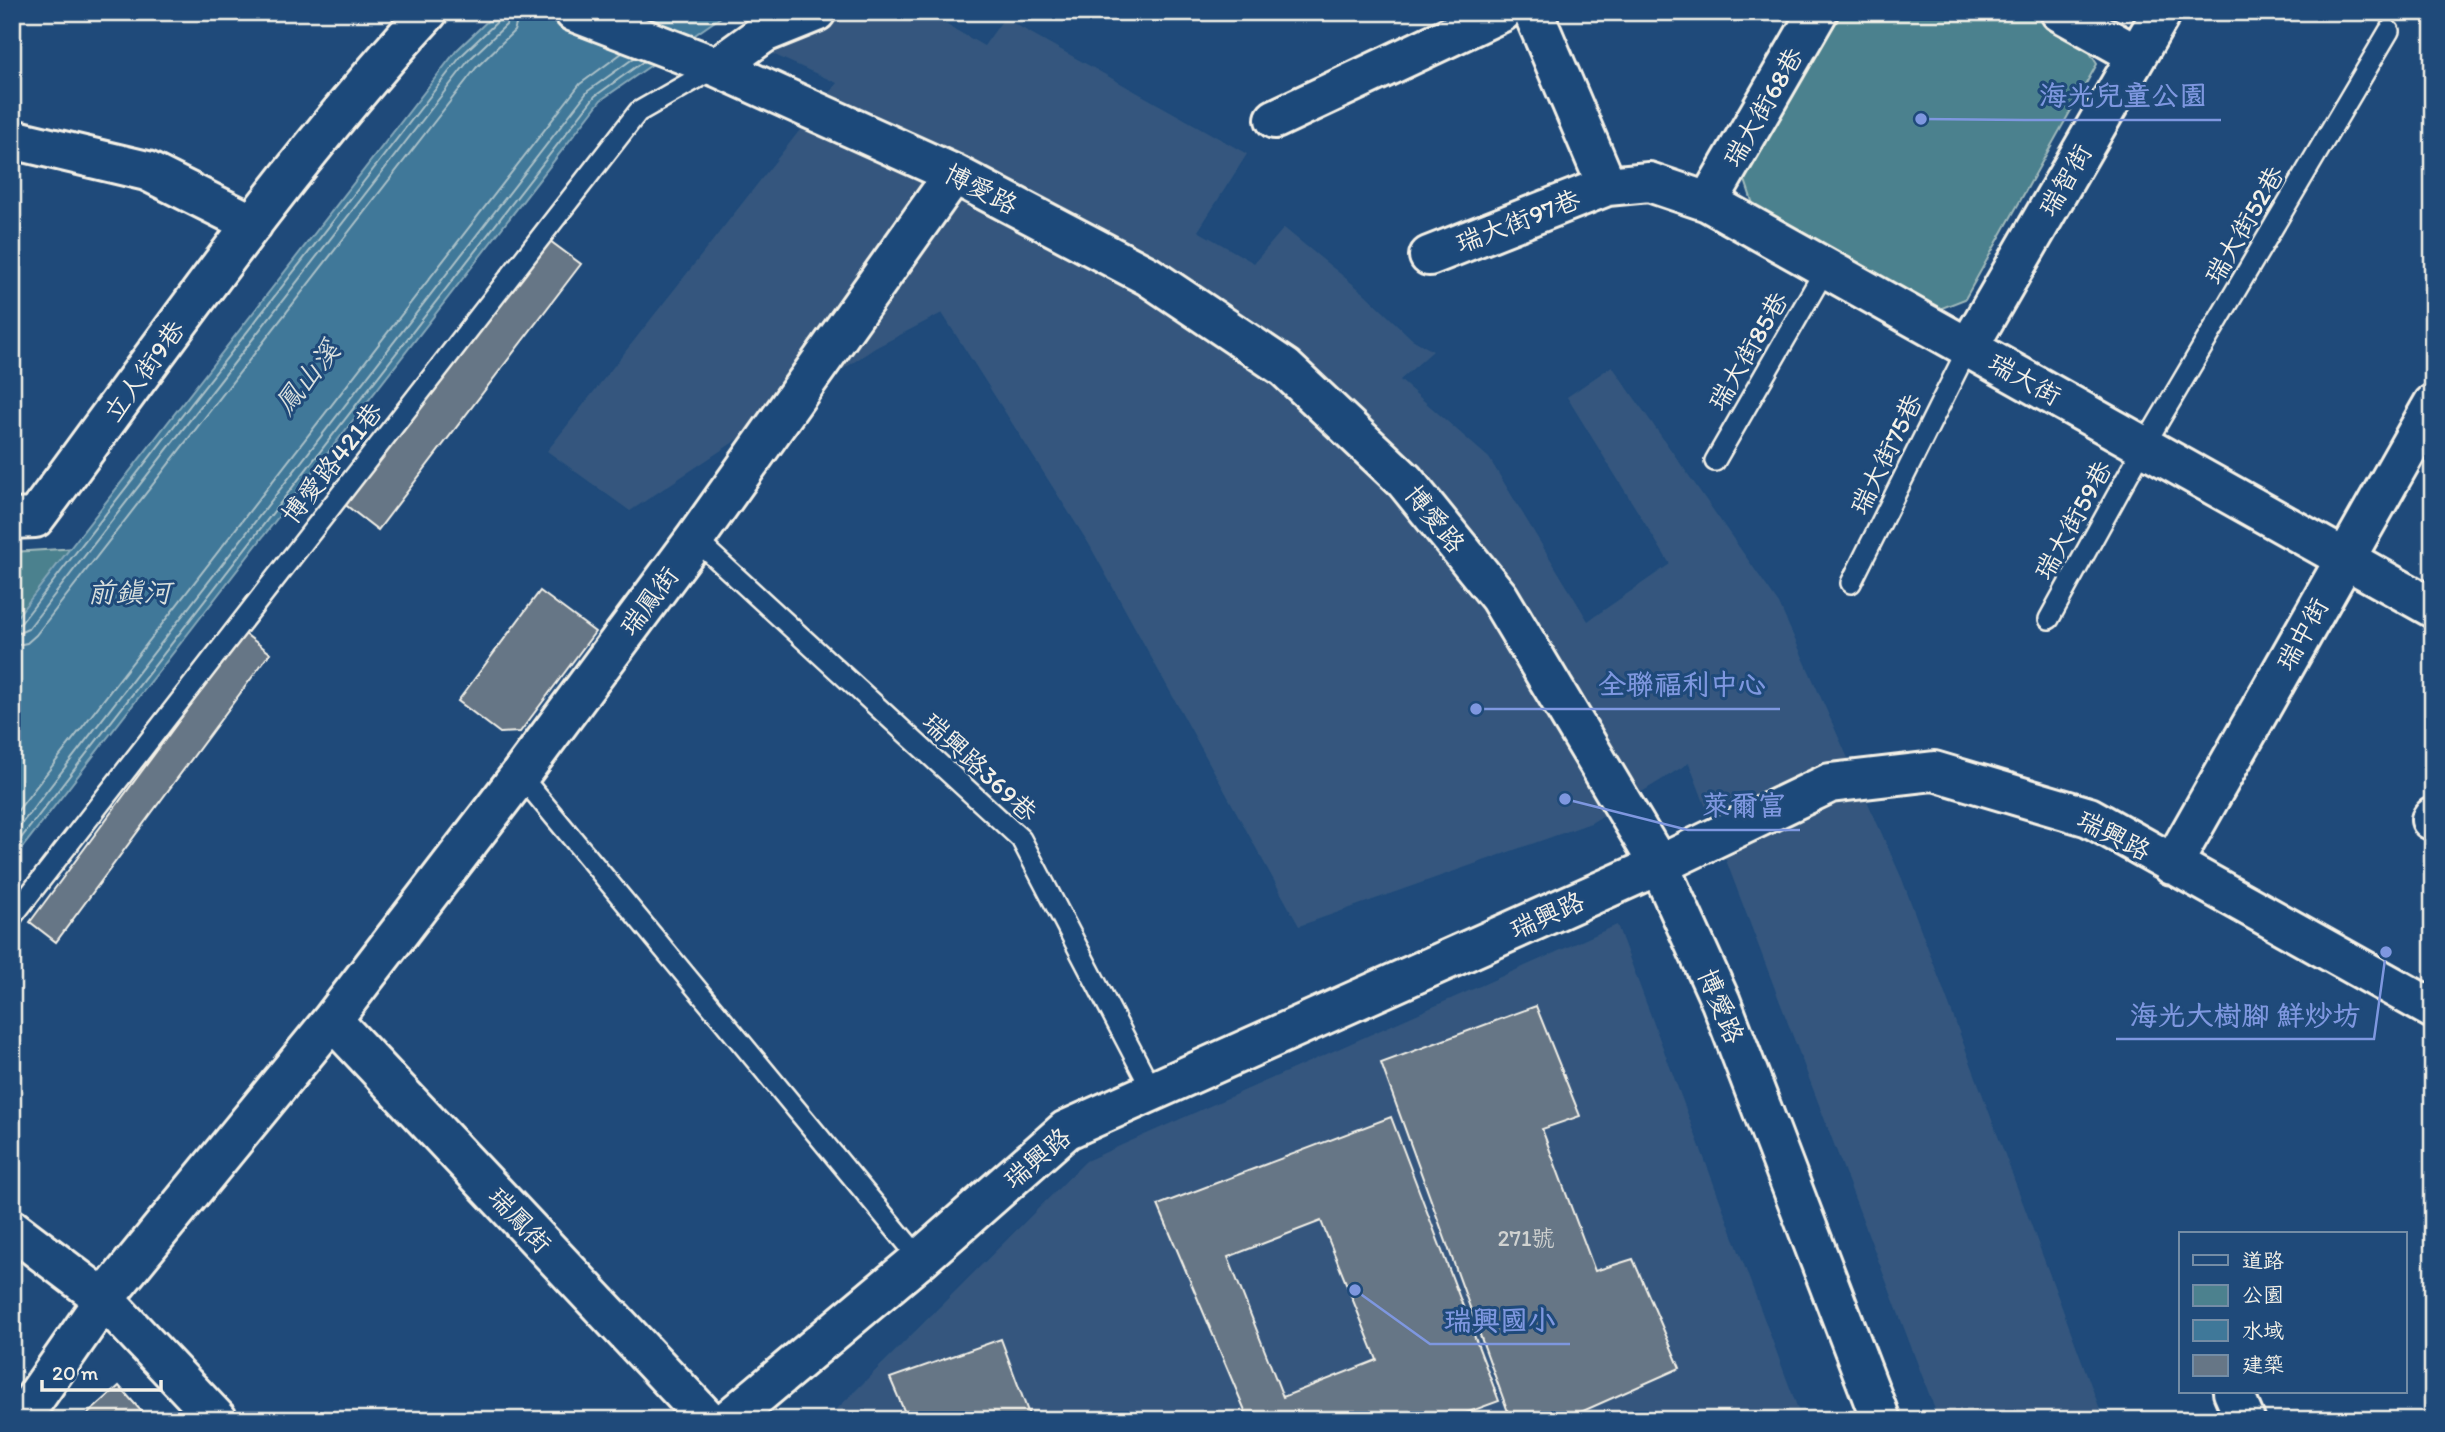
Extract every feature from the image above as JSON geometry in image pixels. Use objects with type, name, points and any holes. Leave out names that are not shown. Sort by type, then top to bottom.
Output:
[{"type":"street","name":"立人街9巷","points":[[24,519],[356,90],[428,12]]},
{"type":"street","name":"博愛路","points":[[574,12],[701,61],[954,174],[1148,276],[1285,368],[1405,481],[1499,597],[1659,865],[1721,1002],[1881,1420]]},
{"type":"street","points":[[701,61],[816,12]]},
{"type":"street","points":[[1275,119],[1502,12]]},
{"type":"street","points":[[1533,12],[1607,186]]},
{"type":"street","name":"瑞大街68巷","points":[[1708,202],[1818,12]]},
{"type":"street","points":[[2060,12],[2137,55]]},
{"type":"street","name":"瑞智街","points":[[1968,348],[2162,12]]},
{"type":"street","points":[[12,139],[147,171],[253,224]]},
{"type":"street","name":"瑞鳳街","points":[[20,1420],[104,1299],[332,1020],[520,775],[695,539],[954,174]]},
{"type":"street","name":"瑞大街","points":[[1607,186],[1649,182],[1708,202],[2433,608]]},
{"type":"street","name":"瑞大街97巷","points":[[1429,256],[1607,186]]},
{"type":"street","name":"瑞中街","points":[[2172,865],[2433,404]]},
{"type":"street","name":"瑞興路","points":[[728,1420],[920,1259],[1066,1130],[1659,865],[1830,783],[1934,771],[2089,817],[2433,1009]]},
{"type":"street","name":"瑞鳳街","points":[[332,1020],[708,1420]]},
{"type":"street","points":[[12,1229],[104,1299],[218,1420]]},
{"type":"street","points":[[2234,1394],[2245,1420]]},
{"type":"lane","name":"瑞大街52巷","points":[[2144,446],[2389,31]]},
{"type":"lane","name":"博愛路421巷","points":[[12,917],[638,112],[701,61]]},
{"type":"lane","name":"瑞大街85巷","points":[[1716,461],[1826,268]]},
{"type":"lane","name":"瑞大街75巷","points":[[1851,583],[1968,348]]},
{"type":"lane","name":"瑞大街59巷","points":[[2049,619],[2144,446]]},
{"type":"lane","name":"瑞興路369巷","points":[[695,539],[1021,839],[1152,1090]]},
{"type":"lane","points":[[520,775],[920,1259]]},
{"type":"shaded area","points":[[822,12],[924,12],[984,46],[1004,18],[1247,154],[1198,231],[1254,263],[1284,228],[1365,294],[1412,339],[1433,351],[1400,380],[1489,458],[1588,621],[1670,564],[1567,397],[1612,366],[1779,604],[1902,879],[2104,1420],[1939,1420],[1689,763],[1591,823],[1299,926],[1089,544],[942,313],[875,348],[630,511],[547,451],[837,83],[768,52]]},
{"type":"shaded area","points":[[1617,925],[1802,1420],[826,1420],[1086,1161]]},
{"type":"green space","points":[[1839,12],[2036,12],[2080,37],[2097,64],[1965,299],[1937,310],[1754,207],[1743,174]]},
{"type":"green space","points":[[79,548],[12,632],[12,552]]},
{"type":"water","name":"前鎮河","points":[[497,12],[728,12],[601,100],[12,861],[12,623],[457,50]]},
{"type":"building","points":[[546,238],[581,264],[378,530],[343,503]]},
{"type":"building","points":[[540,591],[595,632],[520,732],[500,733],[458,701]]},
{"type":"building","points":[[244,633],[270,653],[56,942],[30,922]]},
{"type":"building","points":[[1536,1006],[1580,1116],[1542,1129],[1595,1271],[1633,1259],[1680,1368],[1563,1420],[1511,1420],[1381,1063]]},
{"type":"building","points":[[1391,1117],[1499,1401],[1447,1420],[1249,1420],[1158,1205]],"holes":[[[1321,1221],[1377,1360],[1283,1397],[1228,1257]]]},
{"type":"building","points":[[1001,1339],[1031,1420],[908,1420],[890,1378]]},
{"type":"building","points":[[119,1386],[149,1420],[81,1420]]},
{"type":"place","name":"海光兒童公園","points":[[1921,119]]},
{"type":"place","name":"全聯福利中心","points":[[1476,709]]},
{"type":"place","name":"萊爾富","points":[[1565,799]]},
{"type":"place","name":"海光大樹腳 鮮炒坊","points":[[2386,952]]},
{"type":"place","name":"瑞興國小","points":[[1355,1290]]},
{"type":"water label","name":"鳳山溪","points":[[307,377]]}]
